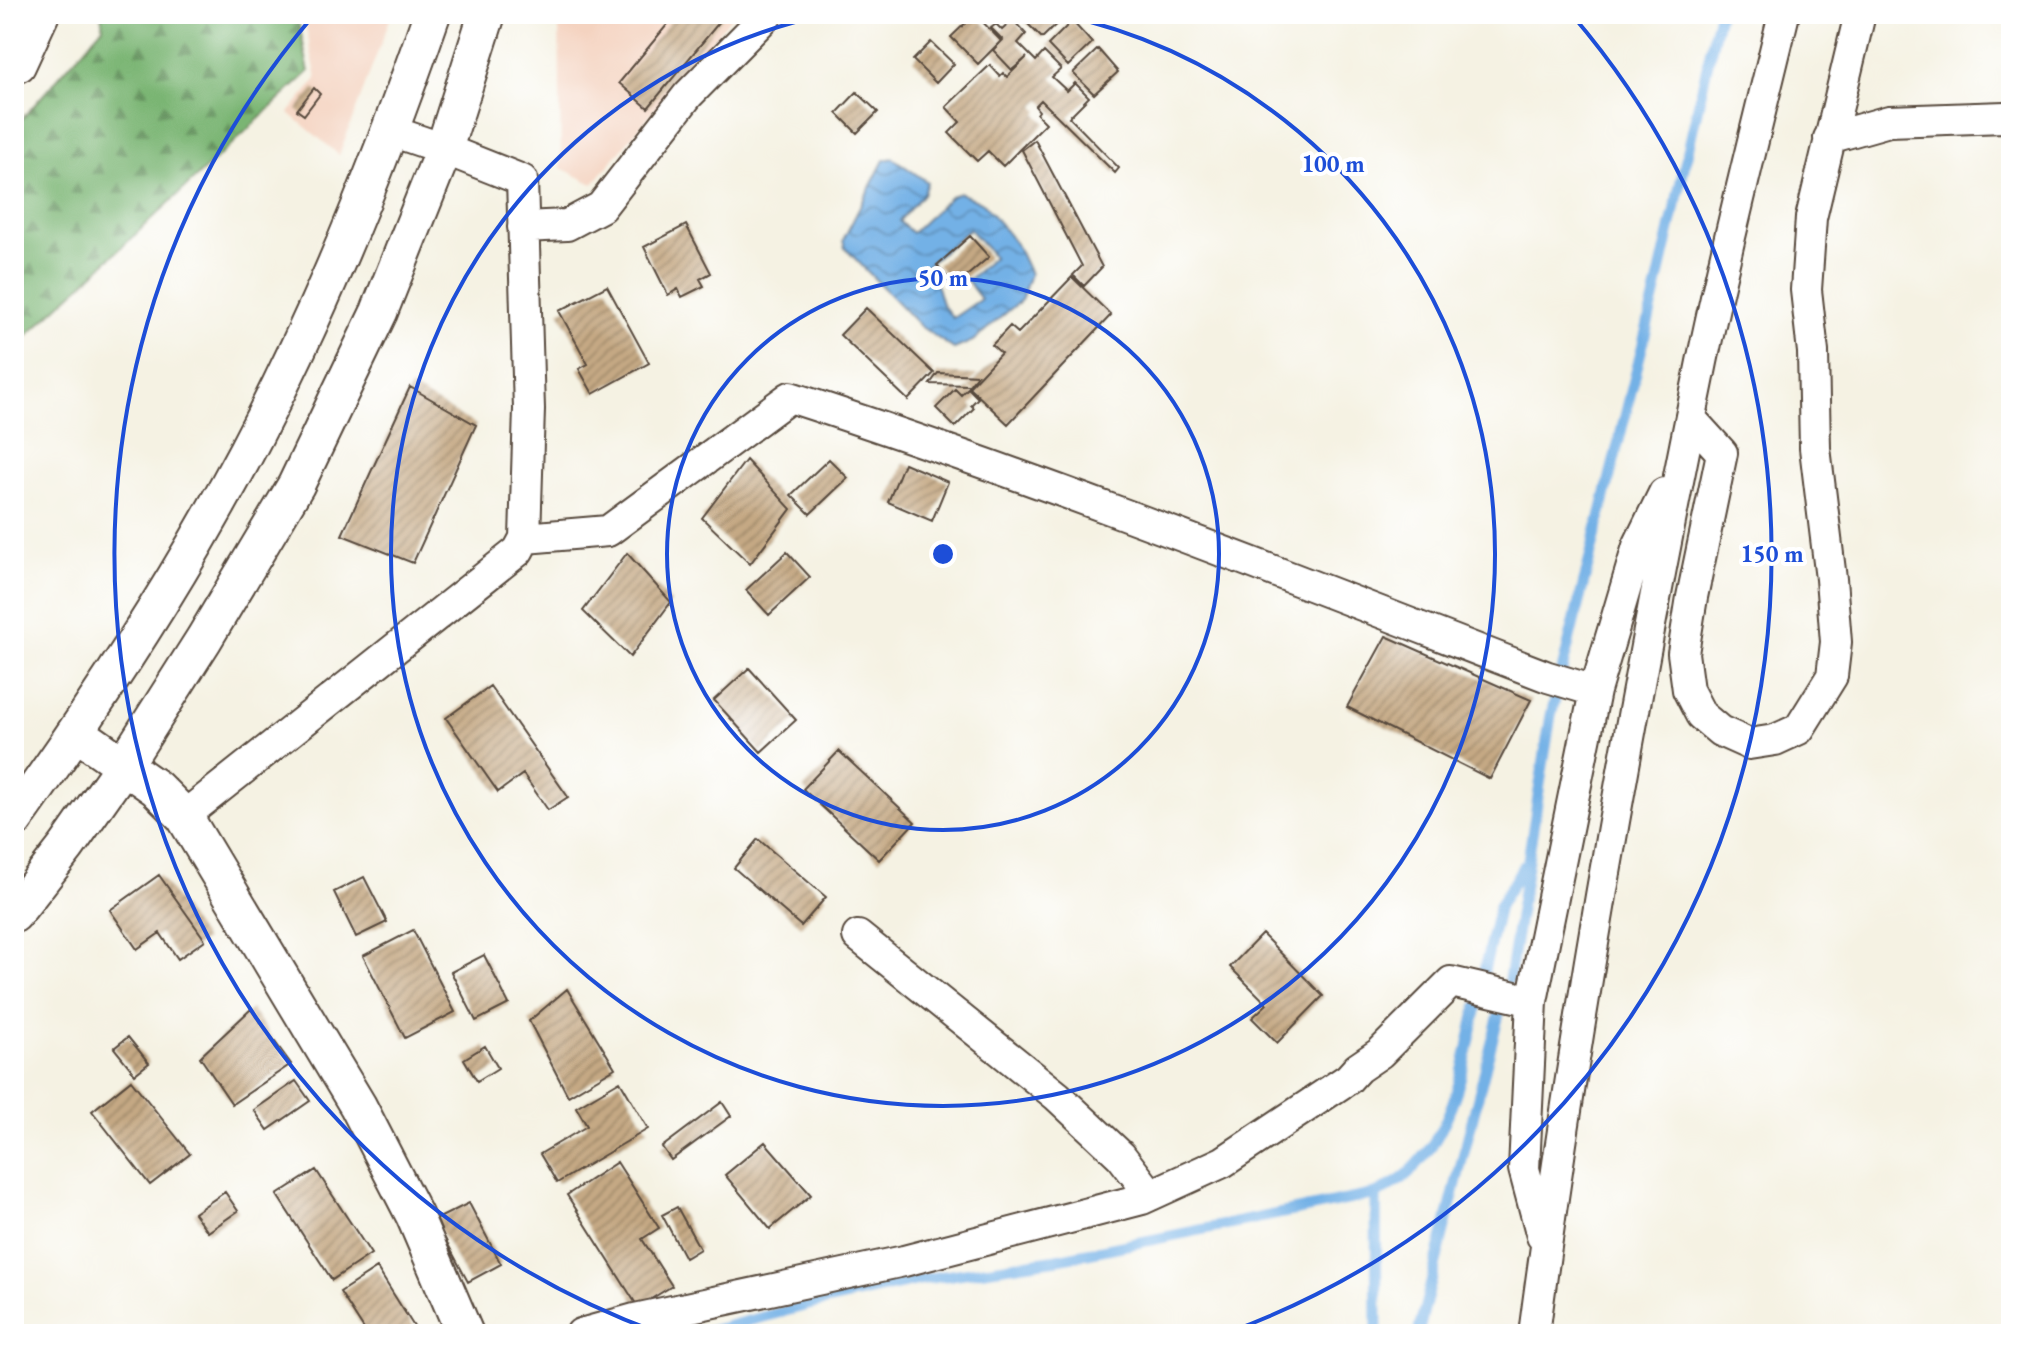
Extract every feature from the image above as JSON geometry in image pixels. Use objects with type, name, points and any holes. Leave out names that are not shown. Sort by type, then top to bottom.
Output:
[{"type":"street","points":[[14,68],[20,66],[44,14]]},
{"type":"street","points":[[14,820],[76,732],[212,516],[338,260],[391,131],[432,14]]},
{"type":"street","points":[[14,914],[124,765],[296,485],[379,312],[444,149],[487,14]]},
{"type":"street","points":[[523,227],[567,225],[601,207],[688,95],[768,14]]},
{"type":"street","points":[[1534,1334],[1545,1249],[1638,682],[1702,360],[1784,14]]},
{"type":"street","points":[[1691,419],[1722,453],[1683,653],[1688,690],[1701,715],[1720,731],[1749,744],[1775,740],[1799,729],[1818,702],[1832,676],[1836,642],[1815,448],[1813,352],[1806,290],[1811,218],[1860,14]]},
{"type":"street","points":[[1829,138],[1889,121],[2005,117],[2011,120]]},
{"type":"street","points":[[184,816],[518,551],[525,538],[529,409],[522,180],[391,131]]},
{"type":"street","points":[[525,538],[608,531],[790,397],[940,445],[1573,684]]},
{"type":"street","points":[[1545,1249],[1524,1169],[1532,1001],[1573,684],[1683,454]]},
{"type":"street","points":[[76,732],[156,788],[184,816],[358,1106],[414,1215],[465,1334]]},
{"type":"street","points":[[858,936],[1057,1096],[1121,1156],[1151,1195]]},
{"type":"street","points":[[581,1334],[635,1319],[904,1261],[1151,1195],[1223,1162],[1348,1079],[1451,982],[1532,1001]]},
{"type":"shaded area","points":[[303,14],[392,14],[339,155],[289,113],[317,79]]},
{"type":"shaded area","points":[[559,14],[733,14],[593,184],[561,168]]},
{"type":"green space","points":[[101,14],[297,14],[309,72],[14,348],[14,128],[103,27]]},
{"type":"water","points":[[893,158],[927,182],[923,194],[899,221],[912,233],[951,196],[960,193],[983,203],[1017,246],[1030,274],[1021,300],[973,341],[954,349],[920,326],[845,248],[843,240],[884,160]],"holes":[[[969,229],[994,257],[967,281],[981,299],[953,318],[942,304],[937,287],[923,269]]]},
{"type":"building","points":[[676,14],[726,14],[648,108],[619,83]]},
{"type":"building","points":[[975,14],[1001,41],[978,64],[951,37]]},
{"type":"building","points":[[1018,14],[1067,14],[1042,38]]},
{"type":"building","points":[[1013,20],[1026,34],[1018,43],[1036,61],[1044,52],[1061,69],[1052,77],[1067,91],[1075,83],[1089,97],[1069,117],[1119,168],[1115,173],[1041,100],[1035,106],[1039,111],[1037,114],[1046,123],[1003,166],[988,151],[977,161],[949,133],[960,122],[946,107],[990,65],[1000,76],[1003,73],[1007,77],[1027,57],[1012,70],[993,50],[1003,40],[991,28],[996,24],[1002,30]]},
{"type":"building","points":[[1072,21],[1092,43],[1068,66],[1048,45]]},
{"type":"building","points":[[931,42],[954,64],[936,83],[913,60]]},
{"type":"building","points":[[1098,49],[1118,72],[1094,94],[1073,73]]},
{"type":"building","points":[[314,88],[320,94],[304,115],[297,110]]},
{"type":"building","points":[[857,92],[878,112],[857,133],[837,113]]},
{"type":"building","points":[[1035,140],[1102,267],[1084,286],[1073,275],[1082,266],[1022,150]]},
{"type":"building","points":[[686,225],[711,273],[700,279],[704,286],[682,297],[678,289],[668,295],[644,247]]},
{"type":"building","points":[[970,236],[989,257],[955,286],[937,265]]},
{"type":"building","points":[[1072,277],[1111,315],[1008,424],[969,387],[1001,353],[992,345],[1010,326],[1018,333]]},
{"type":"building","points":[[607,286],[649,363],[593,394],[579,369],[588,364],[559,311]]},
{"type":"building","points":[[866,308],[934,373],[908,400],[840,335]]},
{"type":"building","points":[[938,373],[977,375],[969,385],[930,384]]},
{"type":"building","points":[[410,387],[476,425],[413,563],[342,535]]},
{"type":"building","points":[[968,388],[978,398],[971,405],[974,408],[955,427],[936,408],[955,389],[961,395]]},
{"type":"building","points":[[829,459],[848,478],[810,514],[791,495]]},
{"type":"building","points":[[746,460],[791,509],[750,564],[702,518]]},
{"type":"building","points":[[904,463],[948,482],[932,521],[888,502]]},
{"type":"building","points":[[787,552],[810,577],[769,615],[746,590]]},
{"type":"building","points":[[627,553],[671,602],[630,657],[583,611]]},
{"type":"building","points":[[1386,636],[1531,700],[1490,779],[1347,707]]},
{"type":"building","points":[[749,668],[796,720],[761,752],[714,700]]},
{"type":"building","points":[[490,686],[568,797],[548,810],[523,774],[498,792],[446,718]]},
{"type":"building","points":[[839,751],[915,822],[879,860],[803,789]]},
{"type":"building","points":[[758,839],[826,897],[801,926],[734,868]]},
{"type":"building","points":[[159,875],[205,940],[178,959],[160,933],[137,949],[110,910]]},
{"type":"building","points":[[364,877],[387,922],[356,937],[334,892]]},
{"type":"building","points":[[413,930],[455,1012],[405,1038],[363,956]]},
{"type":"building","points":[[1262,934],[1323,996],[1277,1043],[1252,1018],[1267,1004],[1230,967]]},
{"type":"building","points":[[484,955],[509,1004],[476,1021],[451,972]]},
{"type":"building","points":[[567,989],[615,1068],[568,1096],[529,1021]]},
{"type":"building","points":[[251,1009],[291,1064],[232,1104],[200,1057]]},
{"type":"building","points":[[128,1037],[149,1063],[135,1074],[114,1048]]},
{"type":"building","points":[[485,1046],[498,1068],[477,1081],[464,1059]]},
{"type":"building","points":[[131,1080],[190,1154],[150,1185],[92,1111]]},
{"type":"building","points":[[296,1081],[310,1101],[268,1130],[254,1110]]},
{"type":"building","points":[[620,1081],[648,1129],[557,1183],[540,1154],[587,1126],[576,1107]]},
{"type":"building","points":[[722,1102],[731,1116],[671,1160],[662,1147]]},
{"type":"building","points":[[765,1142],[811,1195],[770,1229],[725,1175]]},
{"type":"building","points":[[617,1162],[659,1228],[642,1239],[672,1286],[638,1307],[567,1195]]},
{"type":"building","points":[[316,1170],[371,1254],[332,1280],[277,1195]]},
{"type":"building","points":[[225,1192],[238,1211],[208,1232],[194,1213]]},
{"type":"building","points":[[469,1203],[501,1264],[468,1282],[435,1220]]},
{"type":"building","points":[[677,1207],[700,1249],[685,1258],[662,1215]]},
{"type":"building","points":[[377,1268],[418,1333],[367,1334],[340,1292]]},
{"type":"waterway","points":[[1509,979],[1551,715],[1655,295],[1719,14]]},
{"type":"waterway","points":[[1483,975],[1499,906],[1524,865]]},
{"type":"waterway","points":[[699,1334],[924,1279],[1058,1259],[1376,1194],[1403,1178],[1434,1142],[1454,1099],[1477,1007]]},
{"type":"waterway","points":[[1418,1334],[1500,1010]]},
{"type":"waterway","points":[[1376,1194],[1377,1334]]}]
